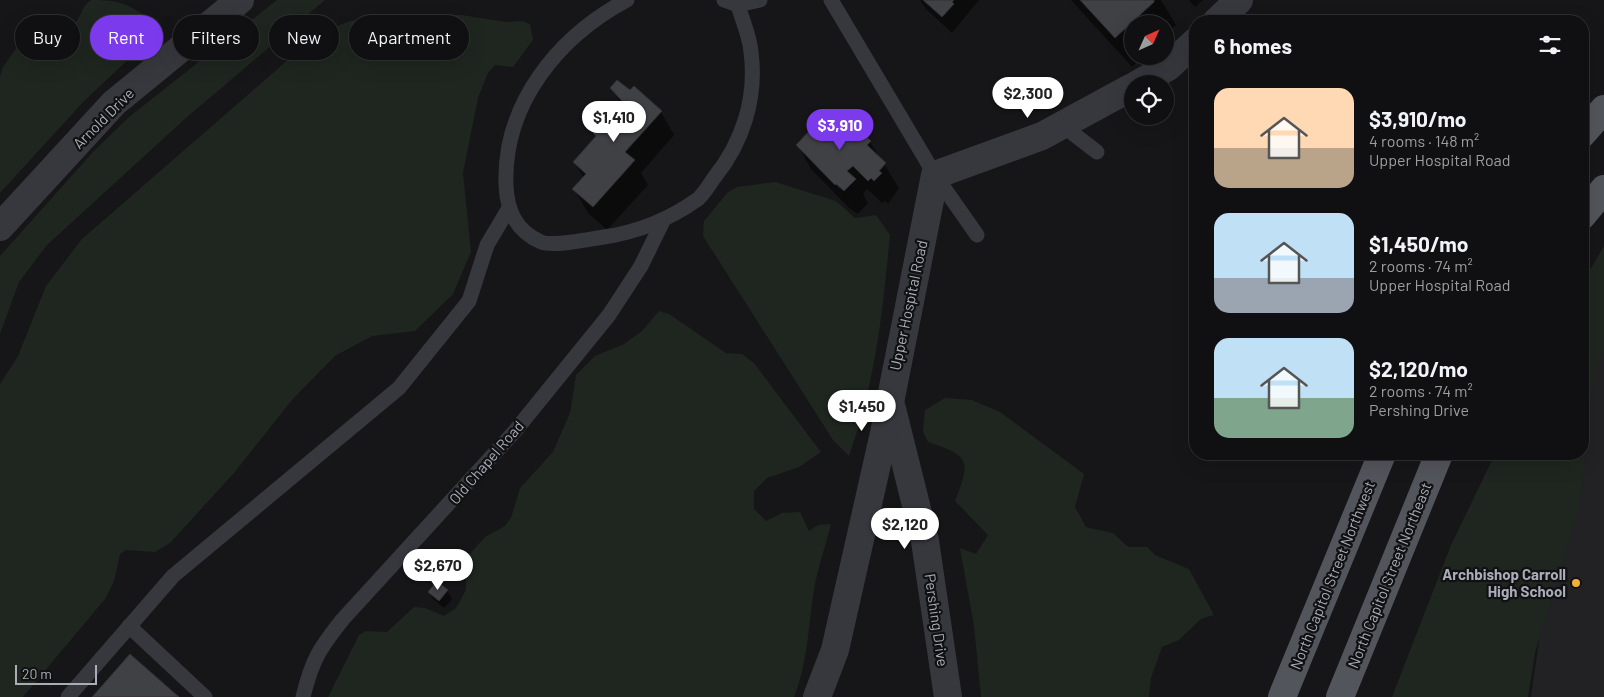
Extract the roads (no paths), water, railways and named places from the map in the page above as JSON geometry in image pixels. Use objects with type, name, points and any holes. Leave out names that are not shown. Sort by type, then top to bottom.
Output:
[{"type":"main road","points":[[1589,126],[1604,109]]},
{"type":"main road","points":[[1589,207],[1604,189]]},
{"type":"main road","name":"North Capitol Street Northwest","points":[[1282,697],[1380,460]]},
{"type":"main road","name":"North Capitol Street Northeast","points":[[1340,697],[1437,460]]},
{"type":"street","name":"Arnold Drive","points":[[0,228],[114,103],[240,0]]},
{"type":"street","points":[[1223,15],[1239,0]]},
{"type":"street","points":[[1155,75],[1168,68],[1189,48]]},
{"type":"street","points":[[935,175],[1042,136],[1124,91]]},
{"type":"street","name":"Upper Hospital Road","points":[[817,697],[835,650],[884,433],[889,398],[935,175]]},
{"type":"street","name":"Pershing Drive","points":[[889,398],[925,541],[948,697]]},
{"type":"lane","points":[[627,0],[602,14],[572,37],[550,62],[530,90],[514,123],[507,160],[506,178],[509,208],[514,221],[527,234],[543,243],[626,234],[664,219],[699,198],[726,163],[745,126],[752,87],[752,51],[731,2],[760,0]]},
{"type":"lane","points":[[831,0],[935,175],[978,235]]},
{"type":"lane","points":[[1062,126],[1097,152]]},
{"type":"lane","points":[[68,697],[173,576],[399,388],[469,301],[488,245],[509,208]]},
{"type":"lane","name":"Old Chapel Road","points":[[303,697],[309,672],[320,648],[343,619],[514,431],[609,315],[641,266],[664,219]]},
{"type":"lane","points":[[129,626],[206,697]]},
{"type":"place","name":"Archbishop Carroll High School","points":[[1576,583]]}]
